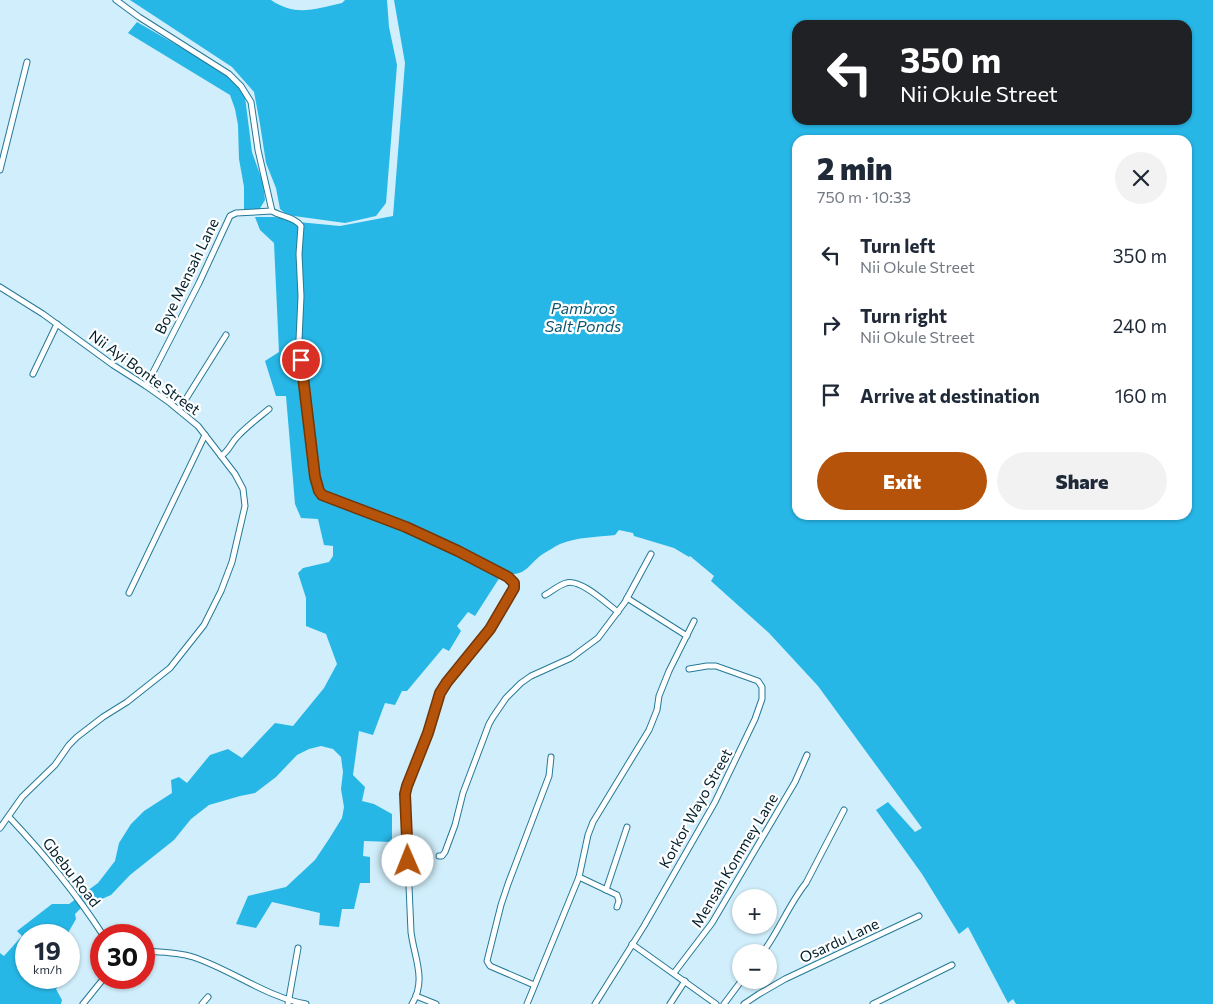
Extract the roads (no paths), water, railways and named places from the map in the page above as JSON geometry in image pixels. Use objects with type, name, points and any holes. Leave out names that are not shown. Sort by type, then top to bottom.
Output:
[{"type":"street","points":[[116,0],[139,17],[229,74],[241,86],[251,102],[258,150],[272,211],[278,215],[296,220],[301,226],[299,254],[301,296],[299,340],[315,477],[319,491],[322,495],[406,527],[450,547],[508,577],[514,583],[514,588],[490,629],[440,693],[428,733],[405,794],[411,932],[420,971],[420,984],[412,1004]]},
{"type":"street","points":[[0,170],[27,62]]},
{"type":"street","name":"Boye Mensah Lane","points":[[146,386],[230,216],[236,213],[272,211]]},
{"type":"street","name":"Nii Ayi Bonte Street","points":[[0,287],[146,386],[198,426],[235,474],[243,489],[245,506],[232,562],[221,591],[204,625],[170,668],[127,702],[103,716],[77,737],[55,765],[22,797],[0,828]]},
{"type":"street","points":[[33,374],[57,324]]},
{"type":"street","points":[[179,410],[226,335]]},
{"type":"street","points":[[221,456],[228,451],[243,431],[268,409]]},
{"type":"street","points":[[129,593],[205,435]]},
{"type":"street","points":[[439,856],[442,856],[449,843],[463,793],[489,724],[506,698],[531,676],[571,658],[598,638],[627,598],[651,554]]},
{"type":"street","points":[[545,595],[564,583],[570,582],[584,587],[618,612]]},
{"type":"street","points":[[627,598],[687,636]]},
{"type":"street","points":[[527,1004],[579,877],[588,835],[649,730],[657,710],[659,696],[694,621]]},
{"type":"street","name":"Korkor Wayo Street","points":[[598,1003],[714,802],[746,741],[762,698],[762,687],[758,681],[716,666],[689,669]]},
{"type":"street","name":"Mensah Kommey Lane","points":[[674,973],[712,923],[799,775],[808,755]]},
{"type":"street","points":[[534,985],[490,966],[487,961],[501,905],[549,776],[551,758]]},
{"type":"street","points":[[768,944],[806,883],[844,810]]},
{"type":"street","name":"Gbebu Road","points":[[9,817],[47,859],[96,924]]},
{"type":"street","points":[[606,890],[627,827]]},
{"type":"street","points":[[579,877],[617,895],[619,900],[617,907]]},
{"type":"street","name":"Osardu Lane","points":[[744,1004],[800,972],[919,916]]},
{"type":"street","points":[[632,944],[716,1004]]},
{"type":"street","points":[[288,1002],[298,948]]},
{"type":"street","points":[[155,952],[192,957],[220,968],[288,1002],[306,1004]]},
{"type":"street","points":[[873,1004],[952,965]]},
{"type":"street","points":[[670,1004],[685,982]]},
{"type":"street","points":[[83,1004],[95,989]]},
{"type":"street","points":[[724,1004],[735,989]]},
{"type":"street","points":[[416,996],[436,1004]]},
{"type":"street","points":[[202,1004],[208,997]]},
{"type":"water","points":[[130,0],[271,0],[289,8],[306,10],[342,3],[345,0],[387,0],[389,27],[397,65],[386,203],[376,216],[345,223],[287,215],[280,209],[276,188],[266,163],[254,92],[232,67]]},
{"type":"water","name":"Pambros Salt Ponds","points":[[394,0],[1213,0],[1213,1004],[1016,1004],[1013,999],[1008,1003],[968,927],[959,934],[922,874],[876,810],[888,802],[915,832],[922,828],[818,686],[769,633],[711,581],[714,576],[690,556],[674,548],[634,536],[633,533],[619,530],[615,535],[580,539],[560,544],[540,556],[524,571],[511,574],[508,580],[500,577],[475,616],[468,612],[457,626],[461,631],[449,651],[443,648],[407,691],[402,691],[395,705],[385,703],[373,735],[359,731],[353,775],[365,787],[362,801],[374,804],[392,814],[392,842],[364,841],[363,856],[370,857],[370,883],[360,883],[354,909],[342,909],[339,927],[319,925],[320,913],[272,902],[256,928],[236,924],[248,896],[286,887],[315,860],[342,818],[344,807],[341,789],[343,772],[341,757],[333,749],[321,746],[297,755],[276,777],[255,793],[209,805],[191,819],[174,840],[130,875],[111,895],[97,901],[87,902],[75,914],[76,919],[73,924],[26,924],[52,904],[69,904],[98,883],[115,861],[119,843],[131,824],[144,811],[172,793],[171,780],[179,777],[187,783],[210,755],[228,749],[242,758],[275,723],[293,726],[324,688],[337,664],[326,634],[306,626],[306,598],[298,573],[303,568],[329,562],[333,556],[333,546],[324,545],[318,519],[301,518],[295,504],[286,396],[276,396],[265,361],[279,352],[274,243],[260,230],[255,217],[275,217],[298,222],[340,226],[393,216],[405,63]]},
{"type":"water","points":[[137,22],[222,71],[237,85],[245,97],[252,152],[263,183],[265,200],[259,210],[244,211],[244,187],[239,159],[238,125],[230,95],[128,33]]},
{"type":"water","name":"Pambros Salt Ponds","points":[[15,944],[15,989],[56,989],[62,1000],[61,1004],[0,1004],[0,953],[4,956]]}]
